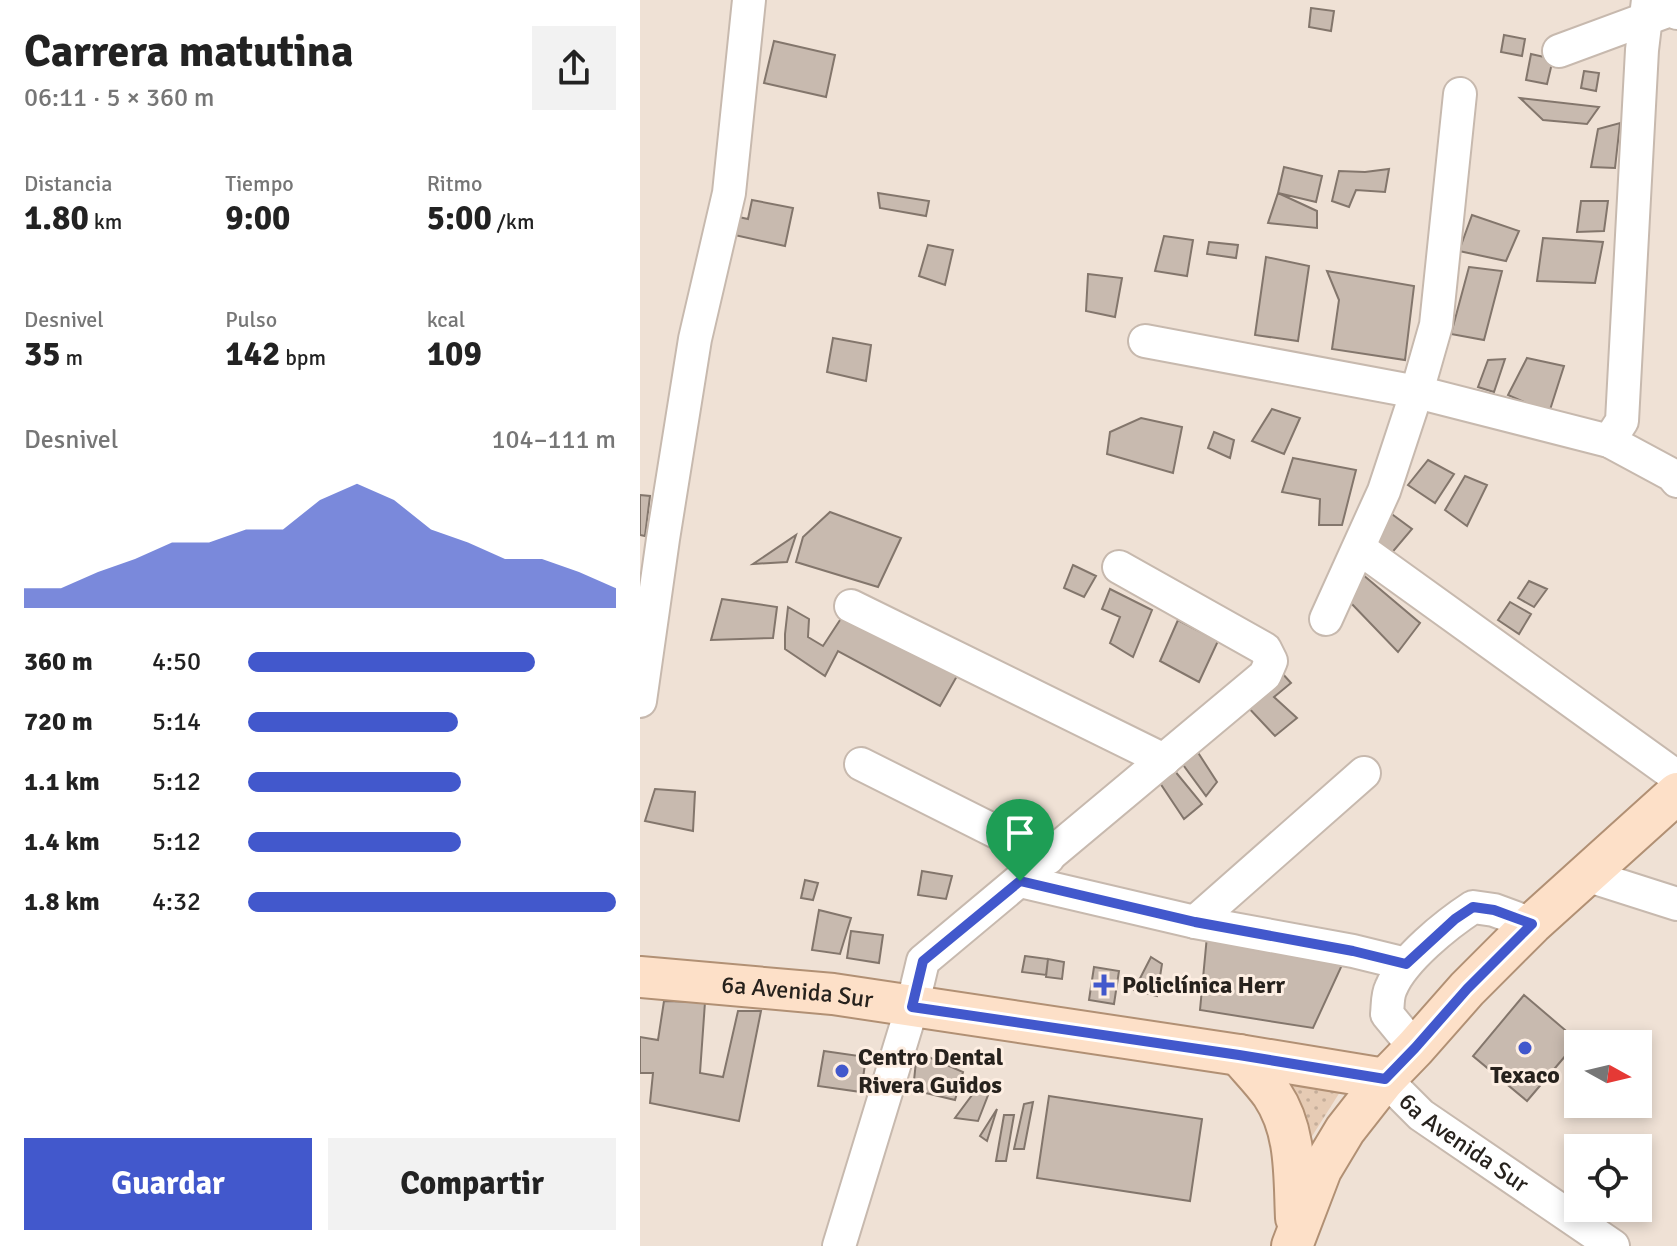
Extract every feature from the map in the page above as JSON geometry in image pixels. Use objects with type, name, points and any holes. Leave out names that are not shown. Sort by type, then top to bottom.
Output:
[{"type":"main road","points":[[1294,1239],[1321,1170],[1345,1130],[1385,1079],[1467,989],[1532,924],[1677,793]]},
{"type":"main road","name":"6a Avenida Sur","points":[[640,977],[833,994],[1385,1079]]},
{"type":"main road","points":[[1239,1055],[1272,1094],[1284,1117],[1293,1154],[1294,1239]]},
{"type":"street","points":[[640,701],[695,339],[729,193],[749,0]]},
{"type":"street","points":[[1559,51],[1657,11]]},
{"type":"street","points":[[1609,441],[1622,421],[1642,50],[1657,11]]},
{"type":"street","points":[[1326,619],[1384,491],[1436,325],[1460,94]]},
{"type":"street","points":[[1145,341],[1417,392],[1609,441],[1672,475],[1677,481]]},
{"type":"street","points":[[1359,548],[1677,777]]},
{"type":"street","points":[[839,1246],[912,1007],[923,961],[1265,675],[1271,661],[1265,649],[1119,567]]},
{"type":"street","points":[[851,606],[1164,760]]},
{"type":"street","points":[[861,764],[1048,858]]},
{"type":"street","points":[[1195,922],[1364,773]]},
{"type":"street","points":[[1586,875],[1677,904]]},
{"type":"street","points":[[1020,881],[1195,922],[1353,951],[1406,964]]},
{"type":"street","points":[[1415,1048],[1387,1014],[1389,990],[1406,964],[1455,919],[1473,907],[1494,910],[1532,924]]},
{"type":"street","name":"6a Avenida Sur","points":[[1385,1079],[1421,1115],[1596,1241]]},
{"type":"shaded area","points":[[1284,1073],[1345,1084],[1309,1141],[1301,1102]]},
{"type":"building","points":[[1311,8],[1334,11],[1331,31],[1309,27]]},
{"type":"building","points":[[1504,35],[1525,39],[1522,56],[1501,52]]},
{"type":"building","points":[[774,41],[835,55],[826,97],[764,83]]},
{"type":"building","points":[[1531,54],[1553,59],[1547,84],[1526,80]]},
{"type":"building","points":[[1584,71],[1599,73],[1596,91],[1581,88]]},
{"type":"building","points":[[1520,98],[1599,107],[1587,124],[1543,120]]},
{"type":"building","points":[[1620,123],[1615,168],[1591,167],[1598,129]]},
{"type":"building","points":[[1284,167],[1322,176],[1316,202],[1278,193]]},
{"type":"building","points":[[1389,169],[1385,192],[1356,190],[1349,207],[1332,201],[1339,171]]},
{"type":"building","points":[[878,193],[929,201],[926,216],[880,208]]},
{"type":"building","points":[[1278,193],[1317,211],[1317,228],[1268,223]]},
{"type":"building","points":[[752,200],[793,208],[785,246],[730,234],[734,216],[748,219]]},
{"type":"building","points":[[1581,201],[1608,201],[1604,231],[1577,232]]},
{"type":"building","points":[[1472,215],[1519,231],[1506,261],[1459,251]]},
{"type":"building","points":[[1164,236],[1193,240],[1187,276],[1155,271]]},
{"type":"building","points":[[1543,238],[1603,242],[1595,283],[1537,281]]},
{"type":"building","points":[[1209,242],[1238,245],[1236,258],[1207,254]]},
{"type":"building","points":[[928,245],[953,250],[945,285],[919,276]]},
{"type":"building","points":[[1266,257],[1309,266],[1298,341],[1255,335]]},
{"type":"building","points":[[1469,267],[1502,271],[1484,340],[1451,334]]},
{"type":"building","points":[[1327,271],[1414,286],[1405,360],[1332,349],[1339,300]]},
{"type":"building","points":[[1088,274],[1122,278],[1115,317],[1086,311]]},
{"type":"building","points":[[833,338],[871,345],[866,381],[827,372]]},
{"type":"building","points":[[1527,358],[1564,366],[1549,413],[1508,395]]},
{"type":"building","points":[[1505,359],[1494,392],[1478,387],[1488,360]]},
{"type":"building","points":[[1272,409],[1300,418],[1284,454],[1252,441]]},
{"type":"building","points":[[1141,418],[1182,427],[1173,473],[1107,454],[1110,432]]},
{"type":"building","points":[[1214,432],[1234,440],[1230,458],[1208,448]]},
{"type":"building","points":[[1293,458],[1356,470],[1342,525],[1319,525],[1320,499],[1282,492]]},
{"type":"building","points":[[1428,460],[1454,474],[1435,503],[1408,485]]},
{"type":"building","points":[[1465,476],[1487,485],[1467,526],[1445,510]]},
{"type":"building","points":[[640,495],[650,496],[645,536],[640,535]]},
{"type":"building","points":[[830,512],[901,538],[878,587],[796,562],[803,537]]},
{"type":"building","points":[[1389,512],[1412,529],[1390,555],[1370,543]]},
{"type":"building","points":[[796,535],[787,562],[753,564]]},
{"type":"building","points":[[1073,565],[1096,576],[1084,597],[1064,588]]},
{"type":"building","points":[[1362,574],[1420,623],[1398,652],[1349,601]]},
{"type":"building","points":[[1529,581],[1547,589],[1534,607],[1518,598]]},
{"type":"building","points":[[1110,589],[1152,610],[1133,657],[1110,643],[1120,617],[1102,609]]},
{"type":"building","points":[[722,599],[777,607],[773,638],[711,640]]},
{"type":"building","points":[[1510,602],[1531,614],[1519,634],[1498,620]]},
{"type":"building","points":[[788,607],[809,619],[808,637],[823,646],[842,617],[961,669],[940,706],[838,651],[825,676],[785,649]]},
{"type":"building","points":[[1178,620],[1218,641],[1199,682],[1160,661]]},
{"type":"building","points":[[1281,672],[1291,683],[1274,697],[1297,718],[1275,736],[1245,704]]},
{"type":"building","points":[[1197,751],[1217,782],[1206,796],[1181,762]]},
{"type":"building","points":[[1174,770],[1202,804],[1184,819],[1158,780]]},
{"type":"building","points":[[655,789],[695,792],[693,831],[645,821]]},
{"type":"building","points":[[922,871],[952,876],[946,899],[918,895]]},
{"type":"building","points":[[805,880],[818,883],[813,900],[801,898]]},
{"type":"building","points":[[819,910],[851,918],[840,954],[812,950]]},
{"type":"building","points":[[851,931],[883,935],[879,963],[847,958]]},
{"type":"building","points":[[1207,936],[1342,965],[1313,1028],[1200,1010]]},
{"type":"building","points":[[1025,956],[1048,959],[1046,975],[1022,972]]},
{"type":"building","points":[[1151,957],[1162,964],[1157,996],[1134,990]]},
{"type":"building","points":[[1048,959],[1064,962],[1062,979],[1046,977]]},
{"type":"building","name":"Policlínica Herr","points":[[1094,967],[1119,971],[1114,1004],[1089,1000]]},
{"type":"building","name":"Texaco","points":[[1524,995],[1565,1030],[1564,1057],[1527,1101],[1473,1056]]},
{"type":"building","points":[[664,1001],[705,1002],[700,1073],[723,1077],[738,1011],[761,1011],[739,1121],[650,1103],[653,1073],[640,1073],[640,1037],[658,1040]]},
{"type":"building","name":"Centro Dental Rivera Guidos","points":[[824,1051],[866,1057],[861,1092],[818,1086]]},
{"type":"building","points":[[917,1052],[963,1072],[955,1100],[913,1090]]},
{"type":"building","points":[[976,1082],[992,1085],[978,1121],[955,1118],[972,1095]]},
{"type":"building","points":[[1049,1096],[1202,1119],[1190,1201],[1037,1178]]},
{"type":"building","points":[[1033,1102],[1024,1149],[1014,1149],[1024,1104]]},
{"type":"building","points":[[997,1109],[987,1141],[980,1136]]},
{"type":"building","points":[[1004,1115],[1014,1115],[1006,1161],[996,1161]]},
{"type":"place","name":"Policlínica Herr","points":[[1104,985]]},
{"type":"place","name":"Texaco","points":[[1525,1048]]},
{"type":"place","name":"Centro Dental Rivera Guidos","points":[[842,1071]]},
{"type":"route","points":[[1020,881],[1195,922],[1353,951],[1406,964],[1455,919],[1473,907],[1494,910],[1532,924],[1467,989],[1385,1079],[912,1007],[923,961],[1020,881]]}]
